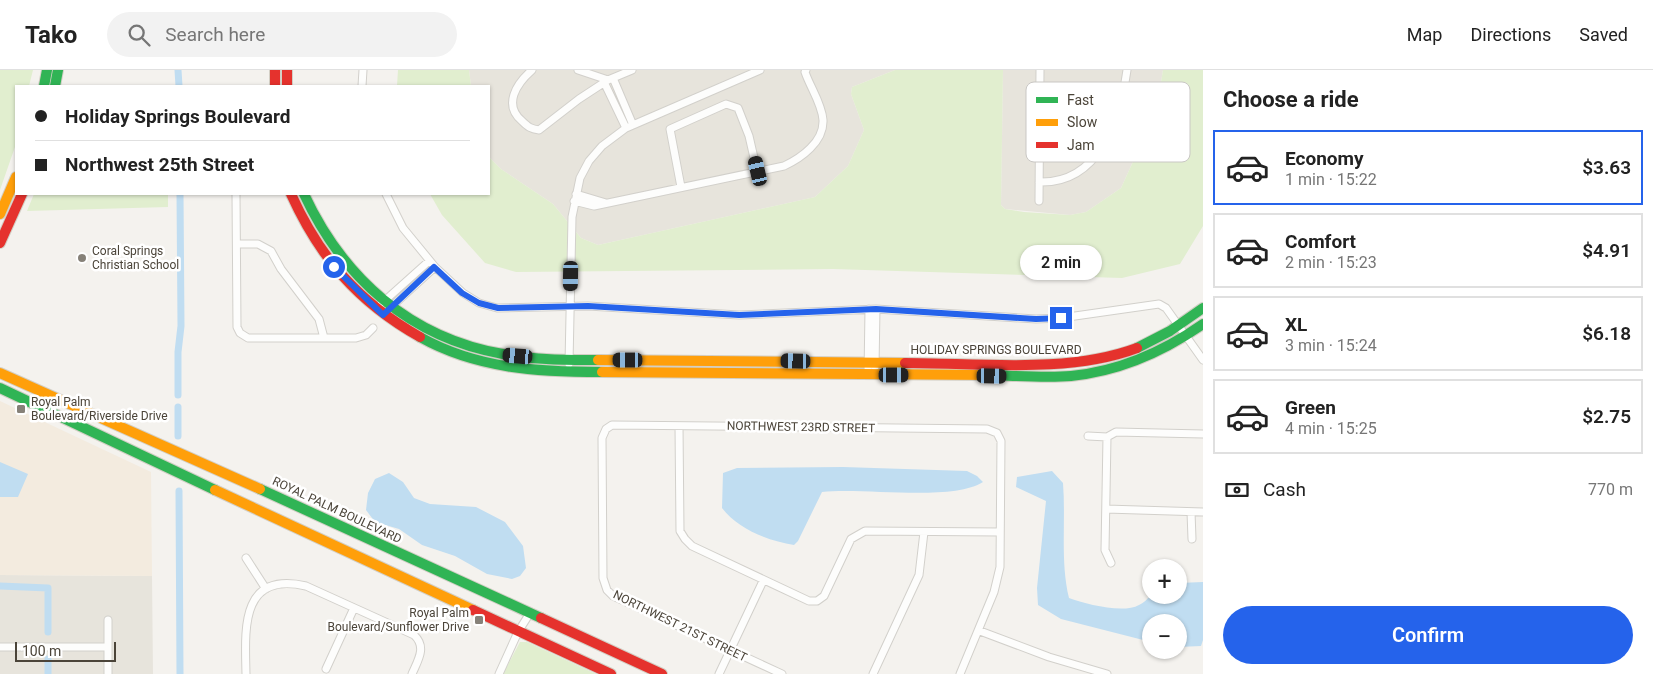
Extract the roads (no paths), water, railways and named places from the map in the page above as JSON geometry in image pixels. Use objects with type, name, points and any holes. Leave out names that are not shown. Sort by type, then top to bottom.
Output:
[{"type":"street","points":[[44,85],[47,70]]},
{"type":"street","points":[[55,85],[58,70]]},
{"type":"street","points":[[275,70],[275,85]]},
{"type":"street","points":[[287,70],[287,85]]},
{"type":"street","points":[[362,85],[363,70]]},
{"type":"street","points":[[532,70],[524,77],[513,97],[512,106],[514,114],[531,129],[539,130],[546,127],[578,99],[608,80],[632,70]]},
{"type":"street","points":[[578,70],[608,80],[633,125]]},
{"type":"street","points":[[569,372],[572,216],[580,178],[589,161],[602,146],[626,128],[760,70]]},
{"type":"street","points":[[575,198],[594,206],[793,162],[811,147],[818,138],[823,121],[805,72],[806,70]]},
{"type":"street","points":[[608,80],[626,128]]},
{"type":"street","points":[[681,187],[670,129],[726,104],[734,104],[738,108],[749,136],[758,171]]},
{"type":"street","points":[[1039,162],[1039,201]]},
{"type":"street","points":[[1039,182],[1063,181],[1075,176],[1091,162]]},
{"type":"street","points":[[4,224],[0,213],[15,178]]},
{"type":"street","points":[[0,243],[4,224],[21,195]]},
{"type":"street","points":[[236,195],[237,328],[240,333],[248,338],[356,338],[366,335],[373,328]]},
{"type":"street","name":"HOLIDAY SPRINGS BOULEVARD","points":[[291,195],[312,238],[324,256],[379,312],[425,342],[460,356],[498,366],[569,372],[1079,375],[1107,372],[1140,361],[1186,336],[1203,324]]},
{"type":"street","name":"HOLIDAY SPRINGS BOULEVARD","points":[[304,195],[322,232],[334,248],[388,304],[430,331],[464,344],[500,354],[569,360],[1069,364],[1105,360],[1135,350],[1178,326],[1203,308]]},
{"type":"street","points":[[386,195],[403,228],[432,264],[462,293],[479,303],[498,308],[588,306],[739,315],[872,309],[1044,319],[1131,310],[1159,304],[1166,308],[1203,360]]},
{"type":"street","points":[[237,244],[258,244],[271,251],[281,269],[319,319],[324,338]]},
{"type":"street","points":[[379,312],[432,264]]},
{"type":"street","points":[[871,375],[872,309]]},
{"type":"street","name":"ROYAL PALM BOULEVARD","points":[[0,373],[174,449],[662,674]]},
{"type":"street","points":[[0,388],[611,674]]},
{"type":"street","name":"NORTHWEST 23RD STREET","points":[[607,590],[604,578],[602,438],[606,430],[612,425],[987,429],[997,433],[1001,441],[1000,532]]},
{"type":"street","points":[[679,426],[680,531],[685,539],[692,546],[764,581],[809,600],[817,600],[824,596],[851,539],[865,531],[1000,532],[1000,567],[994,592],[980,631],[960,674]]},
{"type":"street","points":[[1088,436],[1108,437],[1116,432],[1203,434]]},
{"type":"street","points":[[1108,437],[1105,550],[1111,563]]},
{"type":"street","points":[[1106,509],[1203,512]]},
{"type":"street","points":[[1191,512],[1192,539]]},
{"type":"street","points":[[873,674],[918,575],[924,532]]},
{"type":"street","points":[[246,558],[266,589]]},
{"type":"street","points":[[719,674],[764,581]]},
{"type":"street","points":[[246,674],[246,618],[258,596],[266,589],[294,583],[306,586],[414,635],[421,643],[420,655],[412,674]]},
{"type":"street","name":"NORTHWEST 21ST STREET","points":[[607,590],[613,596],[782,674]]},
{"type":"street","points":[[326,669],[354,608]]},
{"type":"street","points":[[499,674],[518,632],[530,614]]},
{"type":"street","points":[[108,620],[108,674]]},
{"type":"street","points":[[980,631],[1049,657],[1107,674]]},
{"type":"street","points":[[0,647],[107,647]]},
{"type":"water","points":[[0,462],[28,474],[18,497],[0,497]]},
{"type":"water","points":[[843,467],[967,471],[977,476],[983,482],[969,488],[929,493],[822,492],[798,541],[794,545],[754,533],[736,522],[722,508],[723,473],[737,468]]},
{"type":"water","points":[[1052,471],[1063,483],[1064,555],[1069,598],[1094,605],[1124,609],[1132,608],[1142,603],[1187,604],[1187,583],[1203,582],[1203,640],[1201,646],[1187,647],[1187,614],[1142,614],[1142,640],[1061,619],[1038,605],[1037,588],[1046,501],[1016,487],[1017,477]]},
{"type":"water","points":[[389,473],[403,482],[414,498],[430,504],[476,507],[505,522],[523,546],[526,568],[520,576],[512,579],[487,574],[455,556],[422,545],[399,529],[375,522],[366,510],[368,493],[375,479]]},
{"type":"waterway","points":[[178,70],[179,85]]},
{"type":"waterway","points":[[178,395],[178,352],[181,326],[180,195]]},
{"type":"waterway","points":[[178,407],[178,436]]},
{"type":"waterway","points":[[179,491],[180,674]]},
{"type":"waterway","points":[[0,586],[48,588],[48,632]]},
{"type":"waterway","points":[[48,659],[48,674]]},
{"type":"place","name":"Coral Springs Christian School","points":[[82,258]]},
{"type":"place","name":"Royal Palm Boulevard/Riverside Drive","points":[[21,409]]},
{"type":"place","name":"Royal Palm Boulevard/Sunflower Drive","points":[[479,620]]}]
